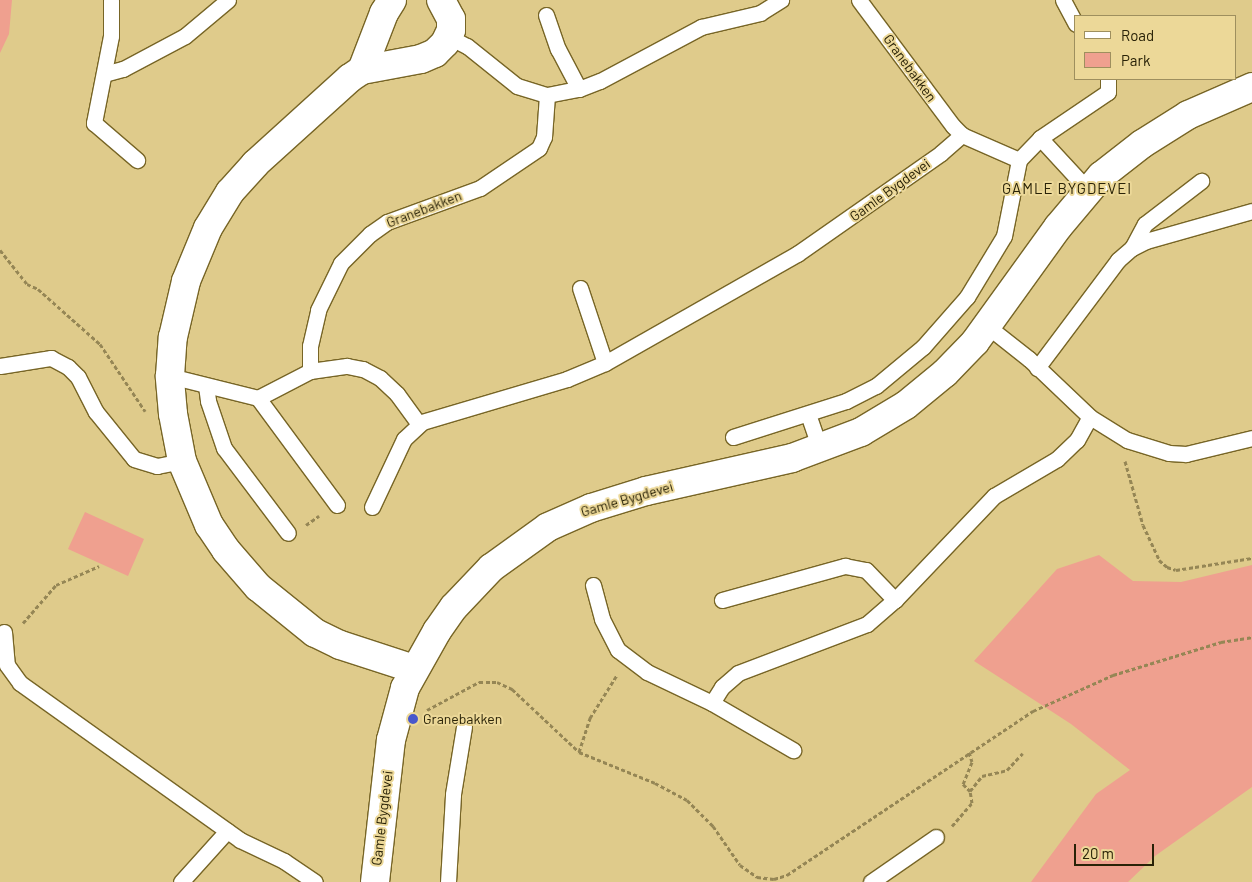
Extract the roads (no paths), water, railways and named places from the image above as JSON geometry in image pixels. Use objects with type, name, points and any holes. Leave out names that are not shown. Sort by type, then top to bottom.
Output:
[{"type":"street","points":[[362,70],[384,13],[392,0]]},
{"type":"street","points":[[414,669],[340,645],[315,633],[271,599],[232,557],[210,525],[182,461],[173,414],[170,376],[172,337],[186,282],[208,228],[224,202],[255,164],[350,78],[362,70],[421,59],[434,53],[449,36],[452,19],[440,0]]},
{"type":"street","name":"Gamle Bygdevei","points":[[375,882],[391,740],[400,704],[414,669],[437,631],[472,587],[510,553],[548,527],[615,500],[820,449],[861,432],[906,405],[945,373],[986,326],[1088,190],[1118,161],[1165,129],[1214,102],[1252,87]]},
{"type":"lane","points":[[111,0],[111,36],[94,124],[137,160]]},
{"type":"lane","points":[[104,74],[123,70],[185,36],[228,0]]},
{"type":"lane","points":[[449,36],[467,46],[517,86],[547,95],[579,89],[701,27],[760,12],[781,0]]},
{"type":"lane","name":"Granebakken","points":[[859,0],[952,126],[962,135]]},
{"type":"lane","points":[[1063,0],[1074,20]]},
{"type":"lane","points":[[546,15],[558,49],[579,89]]},
{"type":"lane","points":[[733,437],[808,414],[876,386],[923,347],[967,297],[1004,236],[1019,160],[1040,138],[1108,92],[1108,80]]},
{"type":"lane","name":"Granebakken","points":[[310,371],[310,346],[318,310],[341,263],[387,222],[480,188],[539,148],[544,138],[547,95]]},
{"type":"lane","points":[[962,135],[1019,160]]},
{"type":"lane","name":"Gamle Bygdevei","points":[[605,363],[797,254],[941,153],[962,135]]},
{"type":"lane","points":[[1040,138],[1088,190]]},
{"type":"lane","points":[[1132,248],[1145,224],[1201,181]]},
{"type":"lane","points":[[1037,368],[1118,260],[1132,248],[1146,241],[1252,210]]},
{"type":"lane","points":[[372,507],[404,439],[419,424],[440,414],[567,379],[605,363],[580,288]]},
{"type":"lane","points":[[986,326],[1037,368],[1090,417],[1118,436],[1169,453],[1186,454],[1252,438]]},
{"type":"lane","points":[[0,366],[51,358],[68,367],[78,377],[96,412],[134,459],[158,466],[182,461]]},
{"type":"lane","points":[[170,376],[258,398],[310,371],[347,366],[363,369],[397,394],[419,424]]},
{"type":"lane","points":[[206,386],[208,401],[224,448],[288,533]]},
{"type":"lane","points":[[258,398],[337,505]]},
{"type":"lane","points":[[808,414],[820,449]]},
{"type":"lane","points":[[712,703],[722,687],[738,673],[867,624],[895,600],[994,496],[1016,480],[1057,460],[1077,440],[1090,417]]},
{"type":"lane","points":[[722,600],[845,566],[866,570],[895,600]]},
{"type":"lane","points":[[593,585],[608,636],[626,657],[647,672],[712,703],[793,750]]},
{"type":"lane","points":[[4,632],[7,665],[20,683],[227,831],[315,882]]},
{"type":"lane","points":[[448,882],[453,794],[464,727]]},
{"type":"lane","points":[[181,882],[227,831]]},
{"type":"lane","points":[[871,882],[936,837]]},
{"type":"place","name":"Granebakken","points":[[413,719]]},
{"type":"district","name":"GAMLE BYGDEVEI","points":[[1067,189]]}]
